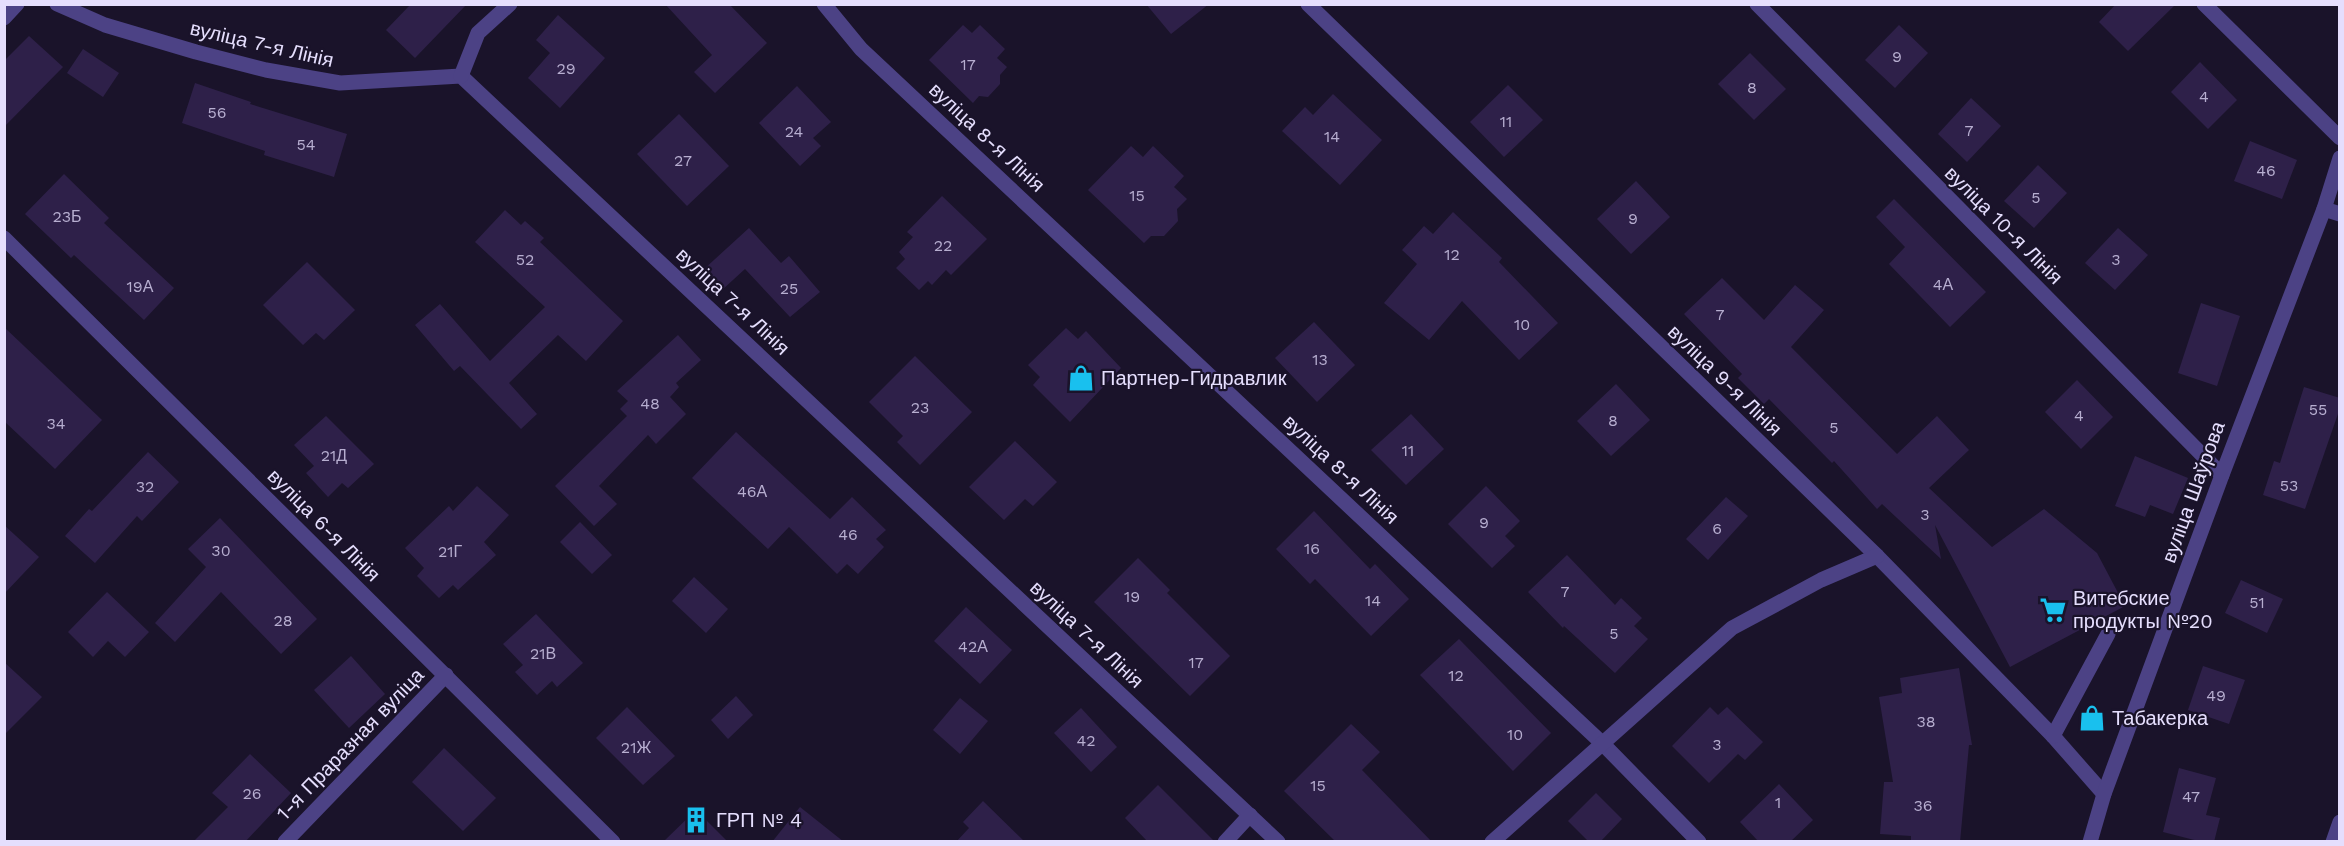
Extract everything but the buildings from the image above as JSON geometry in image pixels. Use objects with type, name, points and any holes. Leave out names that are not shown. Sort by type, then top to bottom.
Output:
[{"type":"street","points":[[4,18],[18,4]]},
{"type":"street","name":"вуліца 7-я Лінія","points":[[57,4],[105,24],[196,52],[266,70],[340,83],[461,76],[1278,842]]},
{"type":"street","points":[[461,76],[478,33],[510,4]]},
{"type":"street","name":"вуліца 8-я Лінія","points":[[824,4],[861,49],[1603,744],[1699,842]]},
{"type":"street","name":"вуліца 9-я Лінія","points":[[1308,4],[1877,556],[2053,736],[2104,794]]},
{"type":"street","name":"вуліца 10-я Лінія","points":[[1757,4],[2222,475]]},
{"type":"street","points":[[2204,4],[2340,138]]},
{"type":"street","name":"вуліца Шаўрова","points":[[2090,842],[2104,794],[2222,475],[2324,209],[2340,158]]},
{"type":"street","points":[[2324,209],[2340,214]]},
{"type":"street","name":"вуліца 6-я Лінія","points":[[4,238],[613,842]]},
{"type":"street","points":[[1492,842],[1731,628],[1821,580],[1877,556]]},
{"type":"street","points":[[2053,736],[2108,634]]},
{"type":"street","name":"1-я Праразная вуліца","points":[[285,842],[446,675]]},
{"type":"street","points":[[1225,842],[1250,815]]},
{"type":"street","points":[[2332,842],[2340,822]]},
{"type":"place","name":"Партнер-Гидравлик","points":[[1081,378]]},
{"type":"place","name":"Витебские продукты №20","points":[[2053,610]]},
{"type":"place","name":"Табакерка","points":[[2092,718]]},
{"type":"place","name":"ГРП № 4","points":[[696,820]]}]
